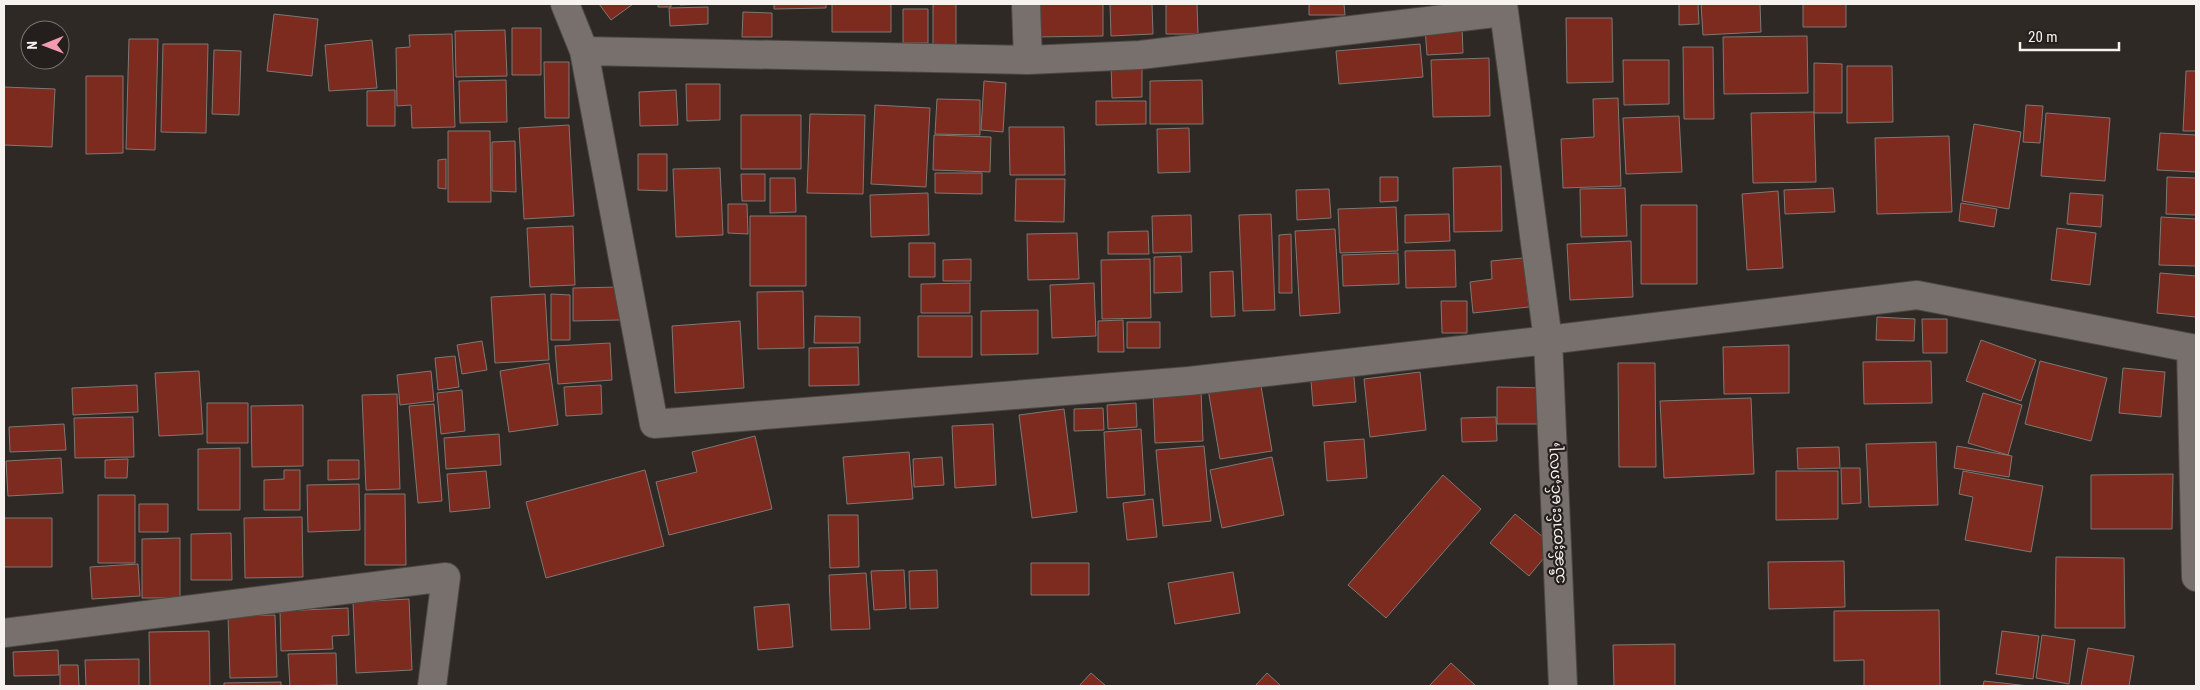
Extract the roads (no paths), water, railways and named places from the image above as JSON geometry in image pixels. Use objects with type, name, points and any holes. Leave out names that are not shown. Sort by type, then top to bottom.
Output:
[{"type":"street","points":[[565,4],[584,51],[654,424],[1189,381],[1917,295],[2194,348],[2196,577]]},
{"type":"street","points":[[1026,4],[1028,60]]},
{"type":"street","points":[[584,51],[1028,60],[1140,55],[1503,8]]},
{"type":"street","name":"သဵၼ်ႈတၢင်း မင်ႇၵလႃႇ","points":[[1503,8],[1548,340],[1563,686]]},
{"type":"street","points":[[4,633],[446,577],[432,686]]}]
